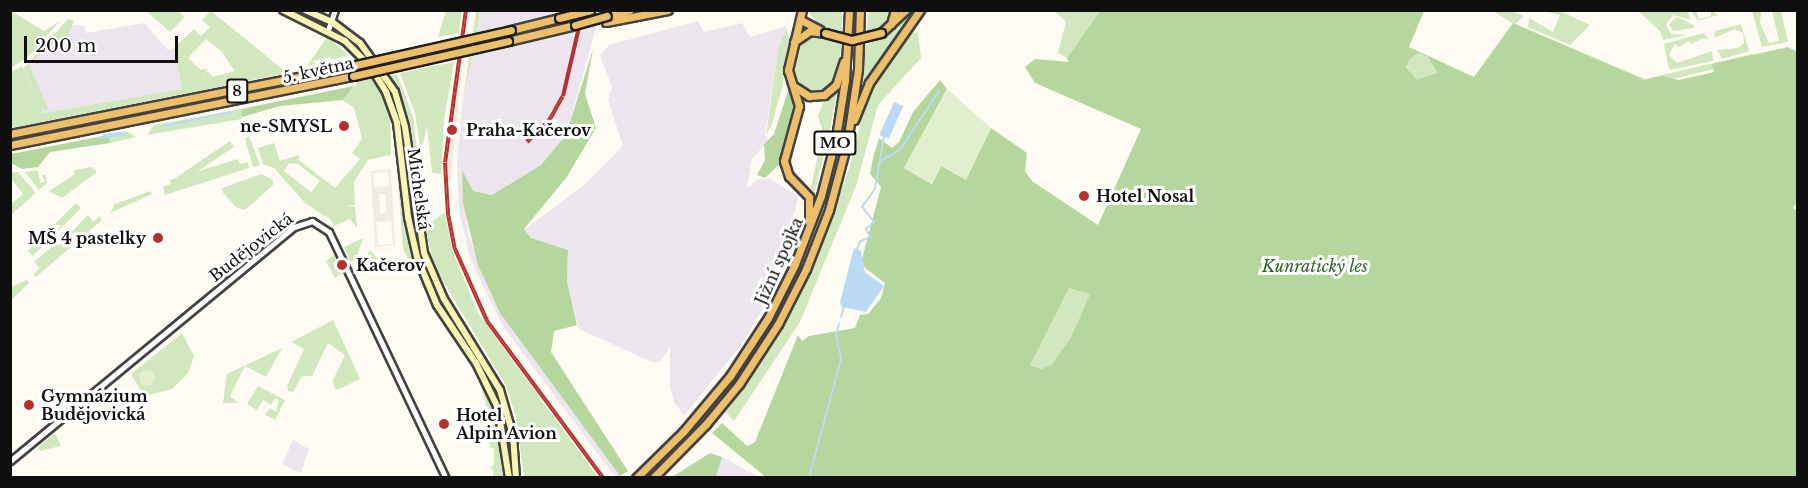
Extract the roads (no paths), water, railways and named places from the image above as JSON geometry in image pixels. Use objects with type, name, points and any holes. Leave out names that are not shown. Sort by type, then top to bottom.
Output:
[{"type":"highway","name":"5. května","points":[[10,134],[347,67],[590,10]]},
{"type":"highway","points":[[607,19],[629,10]]},
{"type":"highway","points":[[607,19],[668,10]]},
{"type":"highway","points":[[802,10],[788,67],[791,83],[799,103],[784,161],[789,176],[810,200],[808,234]]},
{"type":"highway","name":"Jižní spojka","points":[[636,477],[697,417],[758,335],[808,234],[837,137],[848,49],[849,10]]},
{"type":"highway","name":"Jižní spojka","points":[[653,477],[706,424],[758,356],[797,287],[826,217],[847,143],[861,10]]},
{"type":"highway","points":[[883,32],[895,10]]},
{"type":"highway","points":[[794,42],[810,31],[852,40],[883,32],[906,10]]},
{"type":"highway","points":[[847,143],[869,83],[920,10]]},
{"type":"highway","name":"5. května","points":[[10,145],[353,76],[607,19]]},
{"type":"highway","points":[[801,20],[825,33]]},
{"type":"highway","points":[[791,83],[809,96],[827,93],[837,83],[848,49]]},
{"type":"main road","name":"Michelská","points":[[283,10],[328,30],[362,56],[389,99],[397,123],[408,217],[417,257],[437,305],[476,363],[498,408],[509,477]]},
{"type":"main road","name":"Michelská","points":[[305,10],[332,22],[371,54],[398,98],[405,127],[424,254],[444,299],[500,390],[513,435],[516,477]]},
{"type":"street","points":[[328,30],[334,10]]},
{"type":"street","name":"Budějovická","points":[[10,461],[294,227],[312,221],[329,232],[446,477]]},
{"type":"water","points":[[894,102],[903,106],[888,139],[879,135]]},
{"type":"water","points":[[854,248],[861,251],[865,272],[884,286],[866,312],[842,307],[840,302]]},
{"type":"waterway","points":[[881,161],[900,150],[939,91]]},
{"type":"waterway","points":[[164,126],[231,112]]},
{"type":"waterway","points":[[104,135],[121,133]]},
{"type":"waterway","points":[[98,138],[126,134]]},
{"type":"waterway","points":[[857,249],[860,242],[870,237],[866,229],[874,222],[862,207],[875,189],[884,137]]},
{"type":"waterway","points":[[841,317],[844,306]]},
{"type":"waterway","points":[[809,478],[841,359],[836,336],[839,324]]},
{"type":"railway","points":[[466,10],[445,163],[448,214],[455,249],[487,321],[603,478]]},
{"type":"railway","points":[[527,142],[550,119],[563,96],[583,10]]},
{"type":"place","name":"ne-SMYSL","points":[[344,126]]},
{"type":"place","name":"Praha-Kačerov","points":[[452,130]]},
{"type":"place","name":"Hotel Nosal","points":[[1084,196]]},
{"type":"place","name":"MŠ 4 pastelky","points":[[158,238]]},
{"type":"place","name":"Kačerov","points":[[342,265]]},
{"type":"place","name":"Gymnázium Budějovická","points":[[29,405]]},
{"type":"place","name":"Hotel Alpin Avion","points":[[444,424]]},
{"type":"park label","name":"Kunratický les","points":[[1315,266]]}]
